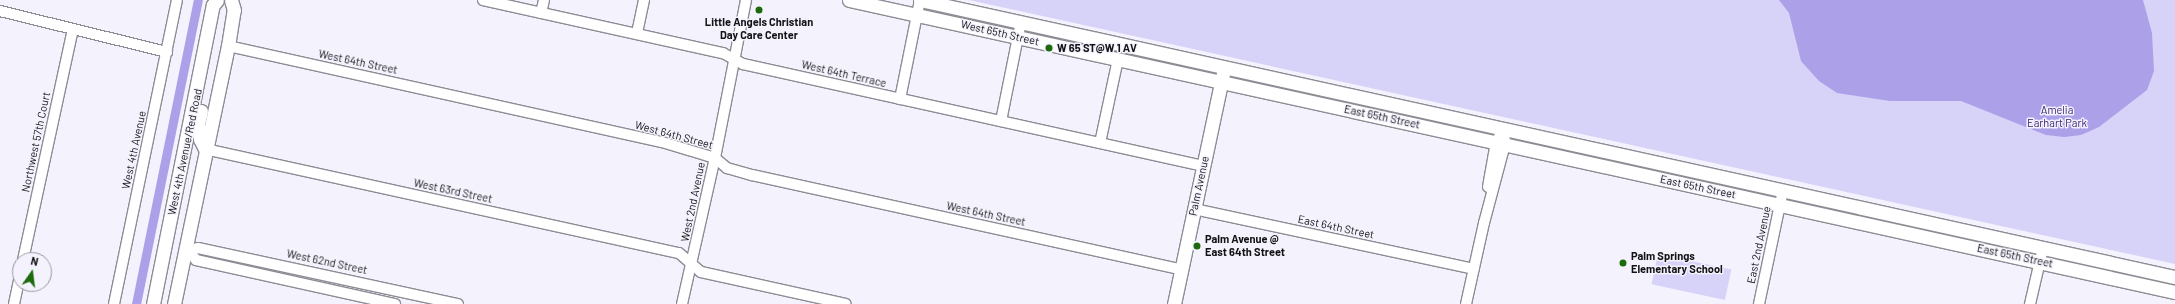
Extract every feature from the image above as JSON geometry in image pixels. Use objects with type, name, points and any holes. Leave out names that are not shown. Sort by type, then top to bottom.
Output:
[{"type":"main road","name":"West 4th Avenue/Red Road","points":[[153,304],[200,80],[213,5],[217,0]]},
{"type":"main road","name":"West 4th Avenue/Red Road","points":[[174,304],[188,251],[205,149],[228,46],[234,10],[231,0]]},
{"type":"main road","name":"West 65th Street","points":[[849,0],[1221,82]]},
{"type":"main road","name":"West 65th Street","points":[[920,0],[1224,67]]},
{"type":"main road","name":"Palm Avenue","points":[[1174,304],[1224,67]]},
{"type":"main road","name":"East 65th Street","points":[[1224,67],[2175,277]]},
{"type":"main road","points":[[180,176],[192,160],[205,149],[198,124],[205,93],[200,80]]},
{"type":"main road","name":"East 65th Street","points":[[1221,82],[2175,292]]},
{"type":"street","name":"West 4th Avenue","points":[[114,304],[177,0]]},
{"type":"street","name":"West 64th Terrace","points":[[483,0],[723,53],[743,64],[1203,166]]},
{"type":"street","points":[[541,13],[544,0]]},
{"type":"street","points":[[637,33],[644,0]]},
{"type":"street","points":[[900,99],[920,0]]},
{"type":"street","name":"West 2nd Avenue","points":[[682,304],[715,158],[734,58],[747,2]]},
{"type":"street","points":[[0,11],[167,52]]},
{"type":"street","points":[[1001,121],[1021,22]]},
{"type":"street","name":"Northwest 57th Court","points":[[25,252],[73,29]]},
{"type":"street","name":"West 64th Street","points":[[228,46],[662,142],[715,158],[727,168],[752,175],[1181,269]]},
{"type":"street","points":[[1100,143],[1118,59]]},
{"type":"street","points":[[1466,304],[1504,129]]},
{"type":"street","name":"West 63rd Street","points":[[205,149],[679,253],[692,264]]},
{"type":"street","name":"East 2nd Avenue","points":[[1759,304],[1783,190]]},
{"type":"street","name":"East 64th Street","points":[[1194,209],[1474,269]]},
{"type":"street","name":"West 62nd Street","points":[[188,251],[198,248],[458,304]]},
{"type":"street","points":[[2030,304],[2043,248]]},
{"type":"street","points":[[188,251],[196,260],[395,304]]},
{"type":"street","points":[[692,264],[701,272],[846,304]]},
{"type":"street","points":[[14,304],[16,292]]},
{"type":"green space","name":"Amelia Earhart Park","points":[[969,0],[2175,0],[2175,264]]},
{"type":"green space","points":[[1658,254],[1731,270],[1725,300],[1652,284]]},
{"type":"shaded area","points":[[1779,0],[2143,0],[2152,33],[2154,71],[2147,90],[2099,127],[2081,135],[2064,137],[2046,135],[1961,101],[1890,101],[1837,93],[1819,81],[1801,61],[1789,13]]},
{"type":"waterway","points":[[136,304],[198,0]]},
{"type":"place","name":"Little Angels Christian Day Care Center","points":[[759,10]]},
{"type":"place","name":"W 65 ST@W 1 AV","points":[[1049,48]]},
{"type":"place","name":"Palm Avenue @ East 64th Street","points":[[1197,246]]},
{"type":"place","name":"Palm Springs Elementary School","points":[[1623,263]]}]
